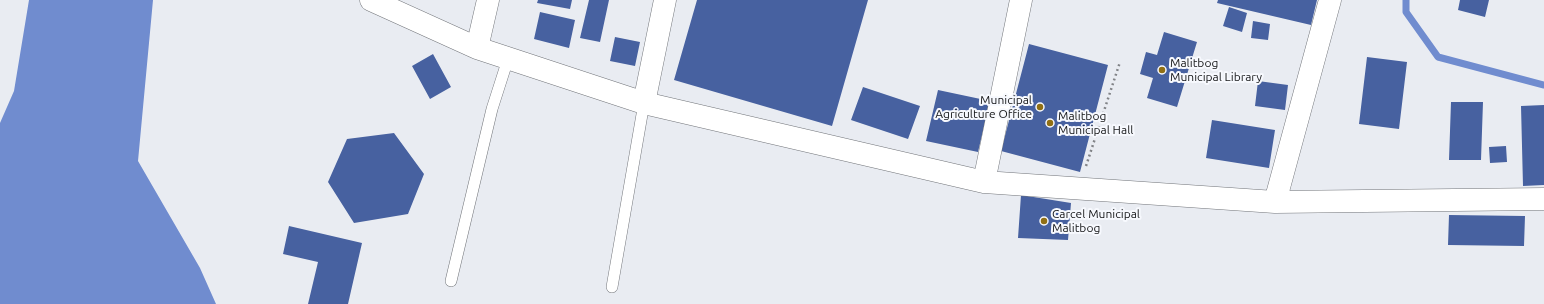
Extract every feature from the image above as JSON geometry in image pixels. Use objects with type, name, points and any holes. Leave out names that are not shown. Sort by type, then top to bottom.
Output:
[{"type":"street","points":[[370,0],[477,48],[644,103],[984,182],[1275,202],[1544,199]]},
{"type":"street","points":[[477,48],[488,0]]},
{"type":"street","points":[[644,103],[665,0]]},
{"type":"street","points":[[984,182],[1021,0]]},
{"type":"street","points":[[1275,202],[1330,0]]},
{"type":"lane","points":[[451,281],[492,109],[508,59]]},
{"type":"lane","points":[[612,287],[644,103]]},
{"type":"path","points":[[1079,188],[1120,62]]},
{"type":"water","points":[[29,0],[153,0],[138,161],[200,268],[216,304],[0,304],[0,123],[14,91]]},
{"type":"building","points":[[538,0],[572,0],[570,9],[537,3]]},
{"type":"building","points":[[589,0],[609,0],[600,42],[580,38]]},
{"type":"building","points":[[697,0],[868,0],[832,126],[674,80]]},
{"type":"building","points":[[1218,0],[1317,0],[1311,25],[1217,3]]},
{"type":"building","points":[[1460,0],[1489,0],[1485,17],[1458,10]]},
{"type":"building","points":[[1229,7],[1247,13],[1242,32],[1223,26]]},
{"type":"building","points":[[540,12],[575,20],[569,48],[534,39]]},
{"type":"building","points":[[1253,21],[1270,24],[1268,40],[1251,38]]},
{"type":"building","points":[[1164,32],[1197,42],[1177,107],[1147,98],[1153,78],[1140,74],[1146,52],[1157,55]]},
{"type":"building","points":[[615,37],[640,42],[635,66],[610,61]]},
{"type":"building","name":"Malitbog Municipal Hall","points":[[1029,44],[1108,65],[1080,172],[1001,151]]},
{"type":"building","points":[[433,54],[451,87],[430,99],[412,66]]},
{"type":"building","points":[[1367,57],[1407,62],[1399,129],[1359,124]]},
{"type":"building","points":[[1258,81],[1288,85],[1285,110],[1255,106]]},
{"type":"building","points":[[863,87],[920,106],[908,139],[851,120]]},
{"type":"building","points":[[938,90],[990,101],[978,152],[926,141]]},
{"type":"building","points":[[1451,102],[1483,102],[1481,160],[1449,160]]},
{"type":"building","points":[[1544,105],[1544,185],[1523,186],[1521,106]]},
{"type":"building","points":[[1212,120],[1275,130],[1269,168],[1206,158]]},
{"type":"building","points":[[394,133],[424,174],[408,214],[354,223],[328,182],[347,139]]},
{"type":"building","points":[[1506,146],[1507,162],[1490,163],[1489,147]]},
{"type":"building","name":"Carcel Municipal Malitbog","points":[[1021,195],[1071,203],[1068,240],[1018,238]]},
{"type":"building","points":[[1449,215],[1525,216],[1524,246],[1448,245]]},
{"type":"building","points":[[289,226],[362,243],[348,304],[308,304],[318,262],[283,254]]},
{"type":"waterway","points":[[1406,0],[1406,12],[1438,57],[1544,85]]},
{"type":"place","name":"Malitbog Municipal Library","points":[[1162,70]]},
{"type":"place","name":"Municipal Agriculture Office","points":[[1040,107]]},
{"type":"place","name":"Malitbog Municipal Hall","points":[[1050,123]]},
{"type":"place","name":"Carcel Municipal Malitbog","points":[[1044,221]]}]
